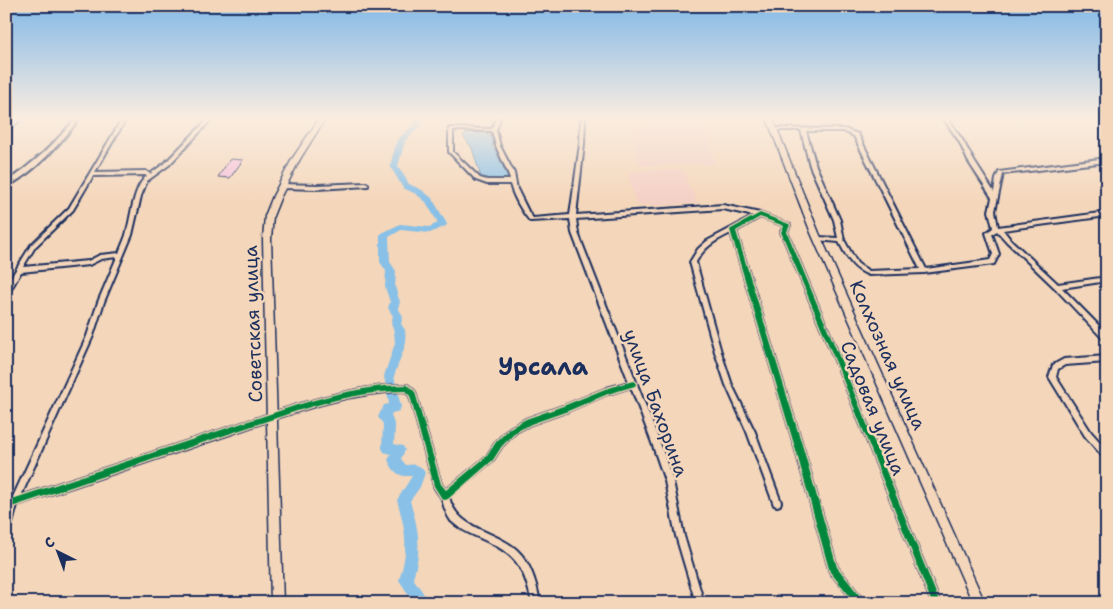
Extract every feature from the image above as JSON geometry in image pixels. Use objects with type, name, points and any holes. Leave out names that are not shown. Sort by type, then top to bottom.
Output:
[{"type":"street","points":[[6,185],[31,168],[54,147]]},
{"type":"street","points":[[6,292],[33,246],[62,220],[71,209],[107,147]]},
{"type":"street","points":[[6,531],[10,504],[90,336],[101,302],[129,235],[138,196],[145,180],[167,164],[183,147]]},
{"type":"street","name":"Советская улица","points":[[277,603],[269,216],[282,186],[304,147]]},
{"type":"street","points":[[451,147],[451,152],[478,179],[487,182],[513,182]]},
{"type":"street","points":[[500,147],[513,182],[527,214],[532,220],[714,207],[741,210],[760,215]]},
{"type":"street","name":"улица Бахорина","points":[[582,147],[573,217],[575,233],[669,481],[680,536],[700,603]]},
{"type":"street","name":"Колхозная улица","points":[[781,147],[818,238],[979,603]]},
{"type":"street","points":[[807,147],[813,166],[837,220],[841,240],[855,266],[860,271],[869,273],[924,271],[992,262],[996,254],[989,234],[997,229],[1107,214]]},
{"type":"street","points":[[862,147],[924,271]]},
{"type":"street","points":[[963,147],[995,198]]},
{"type":"street","points":[[1107,160],[1002,173],[998,178],[998,188],[992,211],[997,229],[1057,286],[1107,339]]},
{"type":"street","points":[[92,174],[146,173],[150,176]]},
{"type":"street","points":[[282,186],[366,185]]},
{"type":"street","points":[[760,215],[706,243],[697,251],[693,262],[710,326],[729,385],[751,432],[777,502]]},
{"type":"street","name":"Садовая улица","points":[[760,215],[787,225],[784,232],[936,603]]},
{"type":"street","points":[[733,230],[833,569],[857,603]]},
{"type":"street","points":[[818,238],[841,240]]},
{"type":"street","points":[[19,270],[89,263],[100,257],[120,256]]},
{"type":"street","points":[[1057,286],[1107,279]]},
{"type":"street","points":[[1107,359],[1064,362],[1055,367],[1052,376],[1088,434],[1107,456]]},
{"type":"street","points":[[445,496],[490,458],[499,444],[513,430],[529,421],[565,409],[606,391],[633,384]]},
{"type":"street","points":[[10,504],[272,416],[367,391],[389,387],[407,388],[413,394],[438,486],[445,496],[450,513],[464,525],[502,543],[515,553],[528,575],[536,603]]},
{"type":"shaded area","points":[[635,147],[710,147],[716,164],[639,166]]},
{"type":"shaded area","points":[[644,170],[684,170],[689,189],[692,189],[697,203],[654,206],[653,204],[636,205],[628,174]]},
{"type":"water","points":[[492,147],[496,151],[508,178],[492,180],[481,177],[472,148]]},
{"type":"building","points":[[230,159],[243,160],[230,178],[218,177]]},
{"type":"waterway","points":[[399,147],[394,166],[406,186],[425,195],[443,224],[430,230],[400,227],[385,235],[384,242],[385,262],[391,271],[390,287],[395,302],[393,308],[398,316],[396,324],[401,336],[389,376],[395,407],[388,409],[384,417],[388,420],[389,424],[388,448],[399,450],[394,460],[403,471],[415,470],[419,473],[416,483],[403,500],[413,540],[412,558],[406,580],[423,603]]},
{"type":"cycle path","points":[[857,603],[857,599],[833,569],[800,451],[733,230],[760,215],[787,225],[784,232],[936,603]]},
{"type":"cycle path","points":[[6,505],[297,408],[342,395],[386,388],[407,388],[413,394],[438,486],[445,496],[490,458],[499,444],[513,430],[529,421],[565,409],[607,391],[633,384]]},
{"type":"district","name":"Урсала","points":[[543,367]]}]
